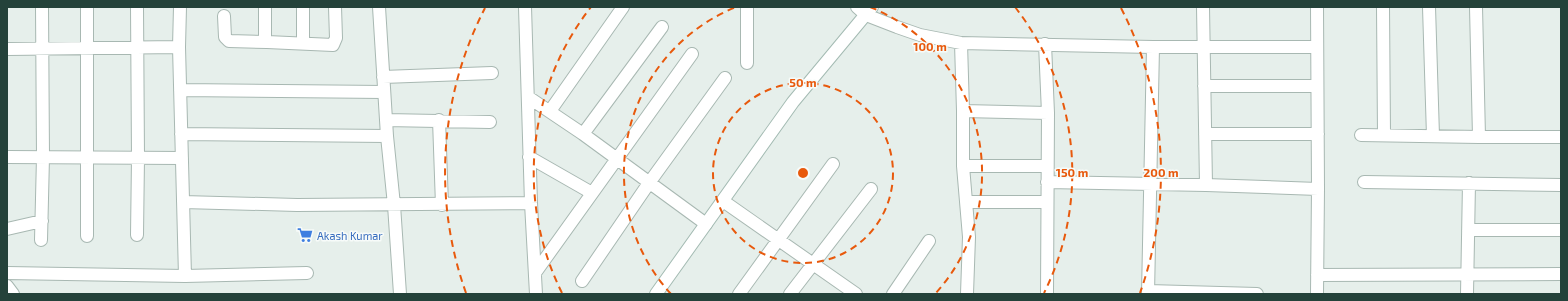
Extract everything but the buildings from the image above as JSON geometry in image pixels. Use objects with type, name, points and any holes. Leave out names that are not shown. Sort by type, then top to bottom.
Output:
[{"type":"street","points":[[41,240],[43,157],[42,7]]},
{"type":"street","points":[[87,236],[88,7]]},
{"type":"street","points":[[137,7],[137,235]]},
{"type":"street","points":[[180,7],[179,47],[185,276]]},
{"type":"street","points":[[265,7],[265,38],[267,42]]},
{"type":"street","points":[[303,7],[303,44]]},
{"type":"street","points":[[224,16],[225,37],[229,41],[334,44],[336,38],[335,7]]},
{"type":"street","points":[[379,7],[387,136],[394,205],[400,294]]},
{"type":"street","points":[[526,7],[529,157],[536,294]]},
{"type":"street","points":[[550,111],[623,7]]},
{"type":"street","points":[[747,7],[747,63]]},
{"type":"street","points":[[1203,7],[1206,185]]},
{"type":"street","points":[[1317,7],[1317,294]]},
{"type":"street","points":[[1383,7],[1384,135]]},
{"type":"street","points":[[1429,7],[1433,136]]},
{"type":"street","points":[[1476,7],[1479,137]]},
{"type":"street","points":[[656,294],[793,102],[865,10],[920,35],[961,43],[1153,47],[1317,47]]},
{"type":"street","points":[[583,134],[662,27]]},
{"type":"street","points":[[961,43],[963,166],[969,237],[967,294]]},
{"type":"street","points":[[1045,44],[1048,113],[1047,294]]},
{"type":"street","points":[[7,49],[179,47]]},
{"type":"street","points":[[1153,47],[1148,293],[1257,294]]},
{"type":"street","points":[[535,273],[692,54]]},
{"type":"street","points":[[383,77],[492,72]]},
{"type":"street","points":[[582,281],[649,183],[726,78]]},
{"type":"street","points":[[1204,86],[1317,86]]},
{"type":"street","points":[[180,90],[384,92]]},
{"type":"street","points":[[528,96],[583,134],[616,160],[706,224]]},
{"type":"street","points":[[963,111],[1048,113]]},
{"type":"street","points":[[386,120],[490,122]]},
{"type":"street","points":[[439,120],[442,205]]},
{"type":"street","points":[[181,134],[387,136]]},
{"type":"street","points":[[1205,134],[1318,134]]},
{"type":"street","points":[[1361,135],[1479,137],[1561,136]]},
{"type":"street","points":[[7,157],[182,158]]},
{"type":"street","points":[[529,157],[592,193]]},
{"type":"street","points":[[739,294],[833,164]]},
{"type":"street","points":[[963,166],[1047,166]]},
{"type":"street","points":[[1047,182],[1318,189]]},
{"type":"street","points":[[1364,182],[1561,185]]},
{"type":"street","points":[[1467,294],[1469,183]]},
{"type":"street","points":[[790,294],[812,263],[871,189]]},
{"type":"street","points":[[723,201],[812,263],[843,290],[856,294]]},
{"type":"street","points":[[183,202],[297,205],[442,205],[531,203]]},
{"type":"street","points":[[966,202],[1047,202]]},
{"type":"street","points":[[7,229],[42,222]]},
{"type":"street","points":[[1468,230],[1561,230]]},
{"type":"street","points":[[893,294],[929,241]]},
{"type":"street","points":[[7,273],[185,276],[307,273]]},
{"type":"street","points":[[1317,275],[1561,274]]},
{"type":"street","points":[[7,286],[13,294]]},
{"type":"place","name":"Akash Kumar","points":[[305,235]]}]
